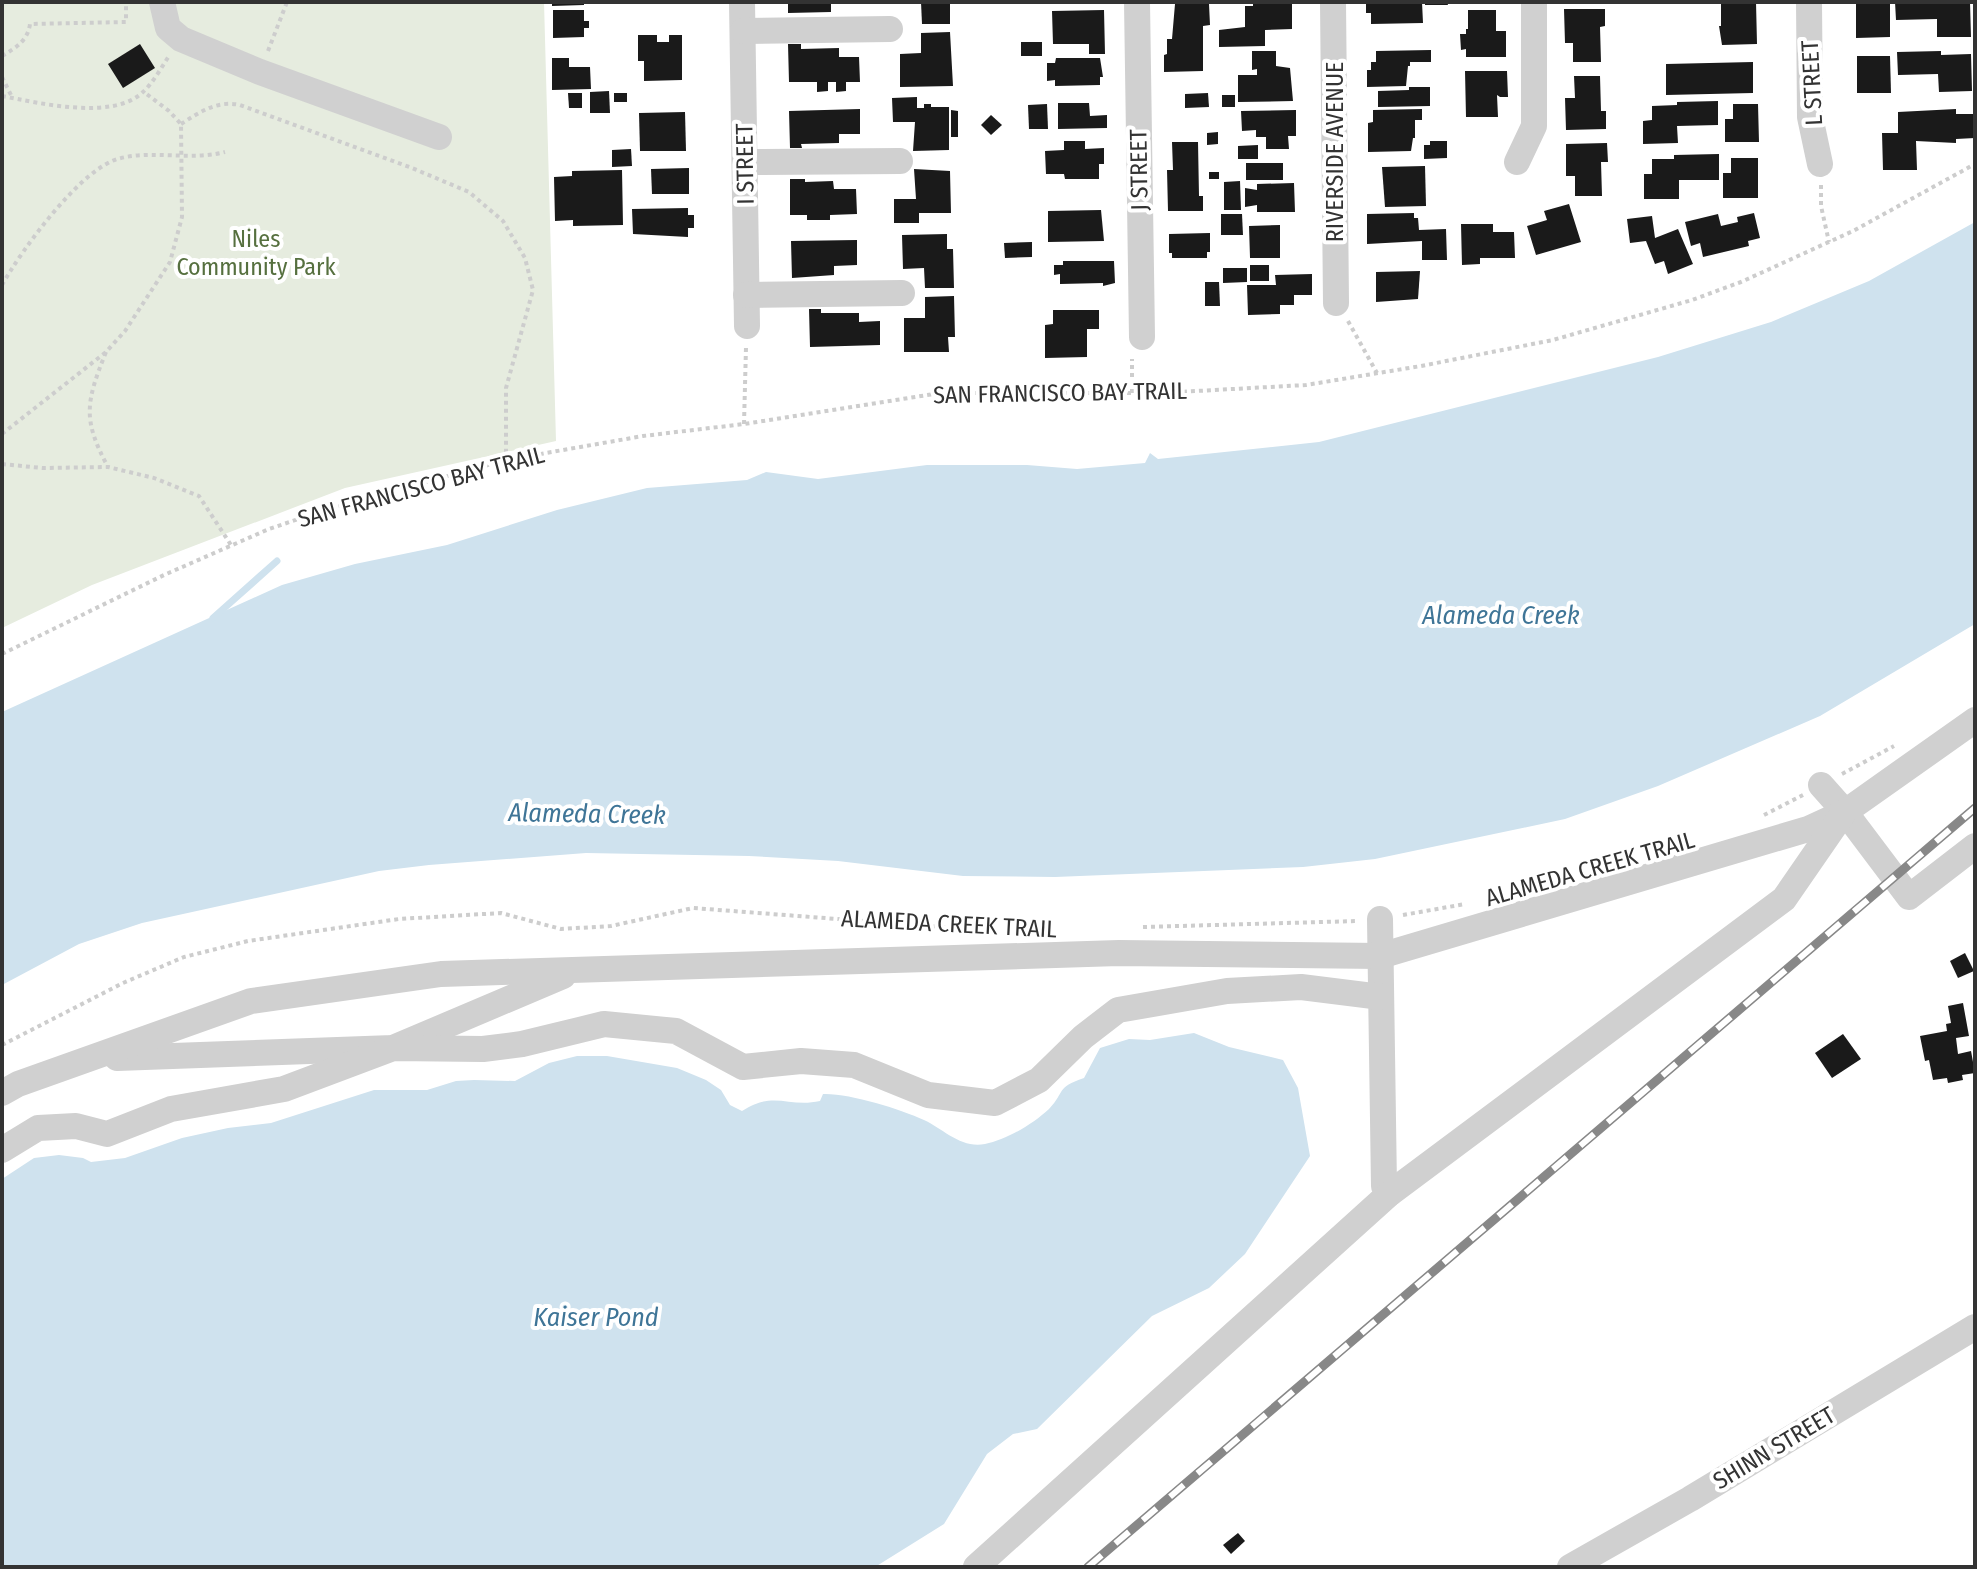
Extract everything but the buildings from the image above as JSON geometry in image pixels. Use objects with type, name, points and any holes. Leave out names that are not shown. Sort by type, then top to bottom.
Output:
[{"type":"street","points":[[162,2],[168,28],[181,39],[259,72],[439,137]]},
{"type":"street","name":"I STREET","points":[[742,2],[747,326]]},
{"type":"street","name":"J STREET","points":[[1137,2],[1142,337]]},
{"type":"street","name":"RIVERSIDE AVENUE","points":[[1333,2],[1336,303]]},
{"type":"street","points":[[1517,162],[1534,126],[1534,2]]},
{"type":"street","name":"L STREET","points":[[1809,2],[1810,117],[1820,164]]},
{"type":"street","points":[[743,31],[890,29]]},
{"type":"street","points":[[745,162],[900,161]]},
{"type":"street","points":[[746,295],[902,293]]},
{"type":"street","points":[[2,1093],[18,1084],[251,1001],[441,974],[1119,953],[1380,956],[1808,829],[1845,812],[1975,720]]},
{"type":"street","points":[[1821,785],[1909,897],[1975,846]]},
{"type":"street","points":[[976,1567],[1389,1194],[1784,899],[1845,812]]},
{"type":"street","points":[[1380,919],[1384,1186],[1389,1194]]},
{"type":"street","points":[[2,1150],[38,1128],[76,1126],[107,1134],[171,1109],[284,1089],[393,1048],[577,970]]},
{"type":"street","points":[[89,1059],[393,1048],[483,1049],[522,1044],[604,1024],[676,1031],[743,1067],[801,1061],[854,1065],[928,1095],[995,1103],[1039,1080],[1083,1037],[1118,1010],[1227,991],[1301,987],[1381,997]]},
{"type":"street","name":"SHINN STREET","points":[[1570,1567],[1690,1499],[1975,1327]]},
{"type":"path","points":[[2,56],[24,40],[30,24],[126,22],[126,2]]},
{"type":"path","points":[[259,72],[287,2]]},
{"type":"path","points":[[2,96],[82,107],[110,107],[129,101],[144,92],[181,39]]},
{"type":"path","points":[[2,77],[13,98]]},
{"type":"path","points":[[2,434],[106,352],[125,331],[170,262],[182,217],[181,124],[144,92]]},
{"type":"path","points":[[181,124],[206,109],[227,102],[240,105],[469,192],[503,221],[525,258],[533,290],[506,388],[506,460]]},
{"type":"path","points":[[2,285],[17,257],[42,226],[98,169],[122,158],[207,157],[225,152]]},
{"type":"path","points":[[1820,164],[1821,206],[1829,242]]},
{"type":"path","name":"SAN FRANCISCO BAY TRAIL","points":[[2,654],[231,545],[328,509],[506,460],[643,436],[744,424],[940,393],[1132,393],[1306,385],[1553,340],[1678,304],[1741,282],[1829,242],[1975,164]]},
{"type":"path","points":[[1336,303],[1378,374]]},
{"type":"path","points":[[744,424],[747,326]]},
{"type":"path","points":[[1132,393],[1132,355],[1142,337]]},
{"type":"path","points":[[106,352],[96,376],[89,410],[93,438],[108,467]]},
{"type":"path","points":[[2,464],[42,468],[108,467],[154,478],[199,496],[231,545]]},
{"type":"path","points":[[1754,819],[1779,809],[1906,739]]},
{"type":"path","name":"ALAMEDA CREEK TRAIL","points":[[1133,927],[1338,923],[1380,919],[1476,901]]},
{"type":"path","name":"ALAMEDA CREEK TRAIL","points":[[2,1045],[123,983],[184,957],[248,941],[399,919],[501,913],[561,929],[611,926],[693,908],[997,931]]},
{"type":"green space","name":"Niles Community Park","points":[[2,2],[544,2],[556,441],[345,488],[92,585],[2,628]]},
{"type":"water","name":"Alameda Creek","points":[[1975,222],[1975,624],[1820,716],[1658,786],[1565,819],[1375,859],[1303,867],[1055,877],[963,876],[838,861],[586,853],[379,871],[142,923],[79,944],[2,985],[2,712],[282,585],[355,564],[447,545],[557,510],[647,488],[747,480],[766,472],[818,479],[927,465],[1027,465],[1077,469],[1145,463],[1150,453],[1158,459],[1319,442],[1658,357],[1771,322],[1869,281]]},
{"type":"water","name":"Kaiser Pond","points":[[1194,1033],[1229,1047],[1283,1060],[1298,1088],[1310,1156],[1245,1254],[1209,1288],[1152,1316],[1037,1429],[1013,1434],[987,1454],[944,1524],[875,1567],[2,1567],[2,1179],[34,1158],[59,1155],[91,1162],[125,1158],[182,1138],[271,1123],[374,1090],[427,1090],[456,1081],[515,1081],[549,1063],[577,1056],[607,1056],[677,1068],[706,1080],[721,1090],[730,1105],[742,1111],[772,1100],[820,1101],[823,1094],[860,1099],[924,1120],[961,1141],[977,1145],[1010,1135],[1043,1115],[1065,1087],[1084,1078],[1100,1048],[1129,1039],[1150,1040]]},
{"type":"waterway","points":[[213,618],[277,561]]},
{"type":"railway","points":[[1088,1567],[1975,808]]}]
